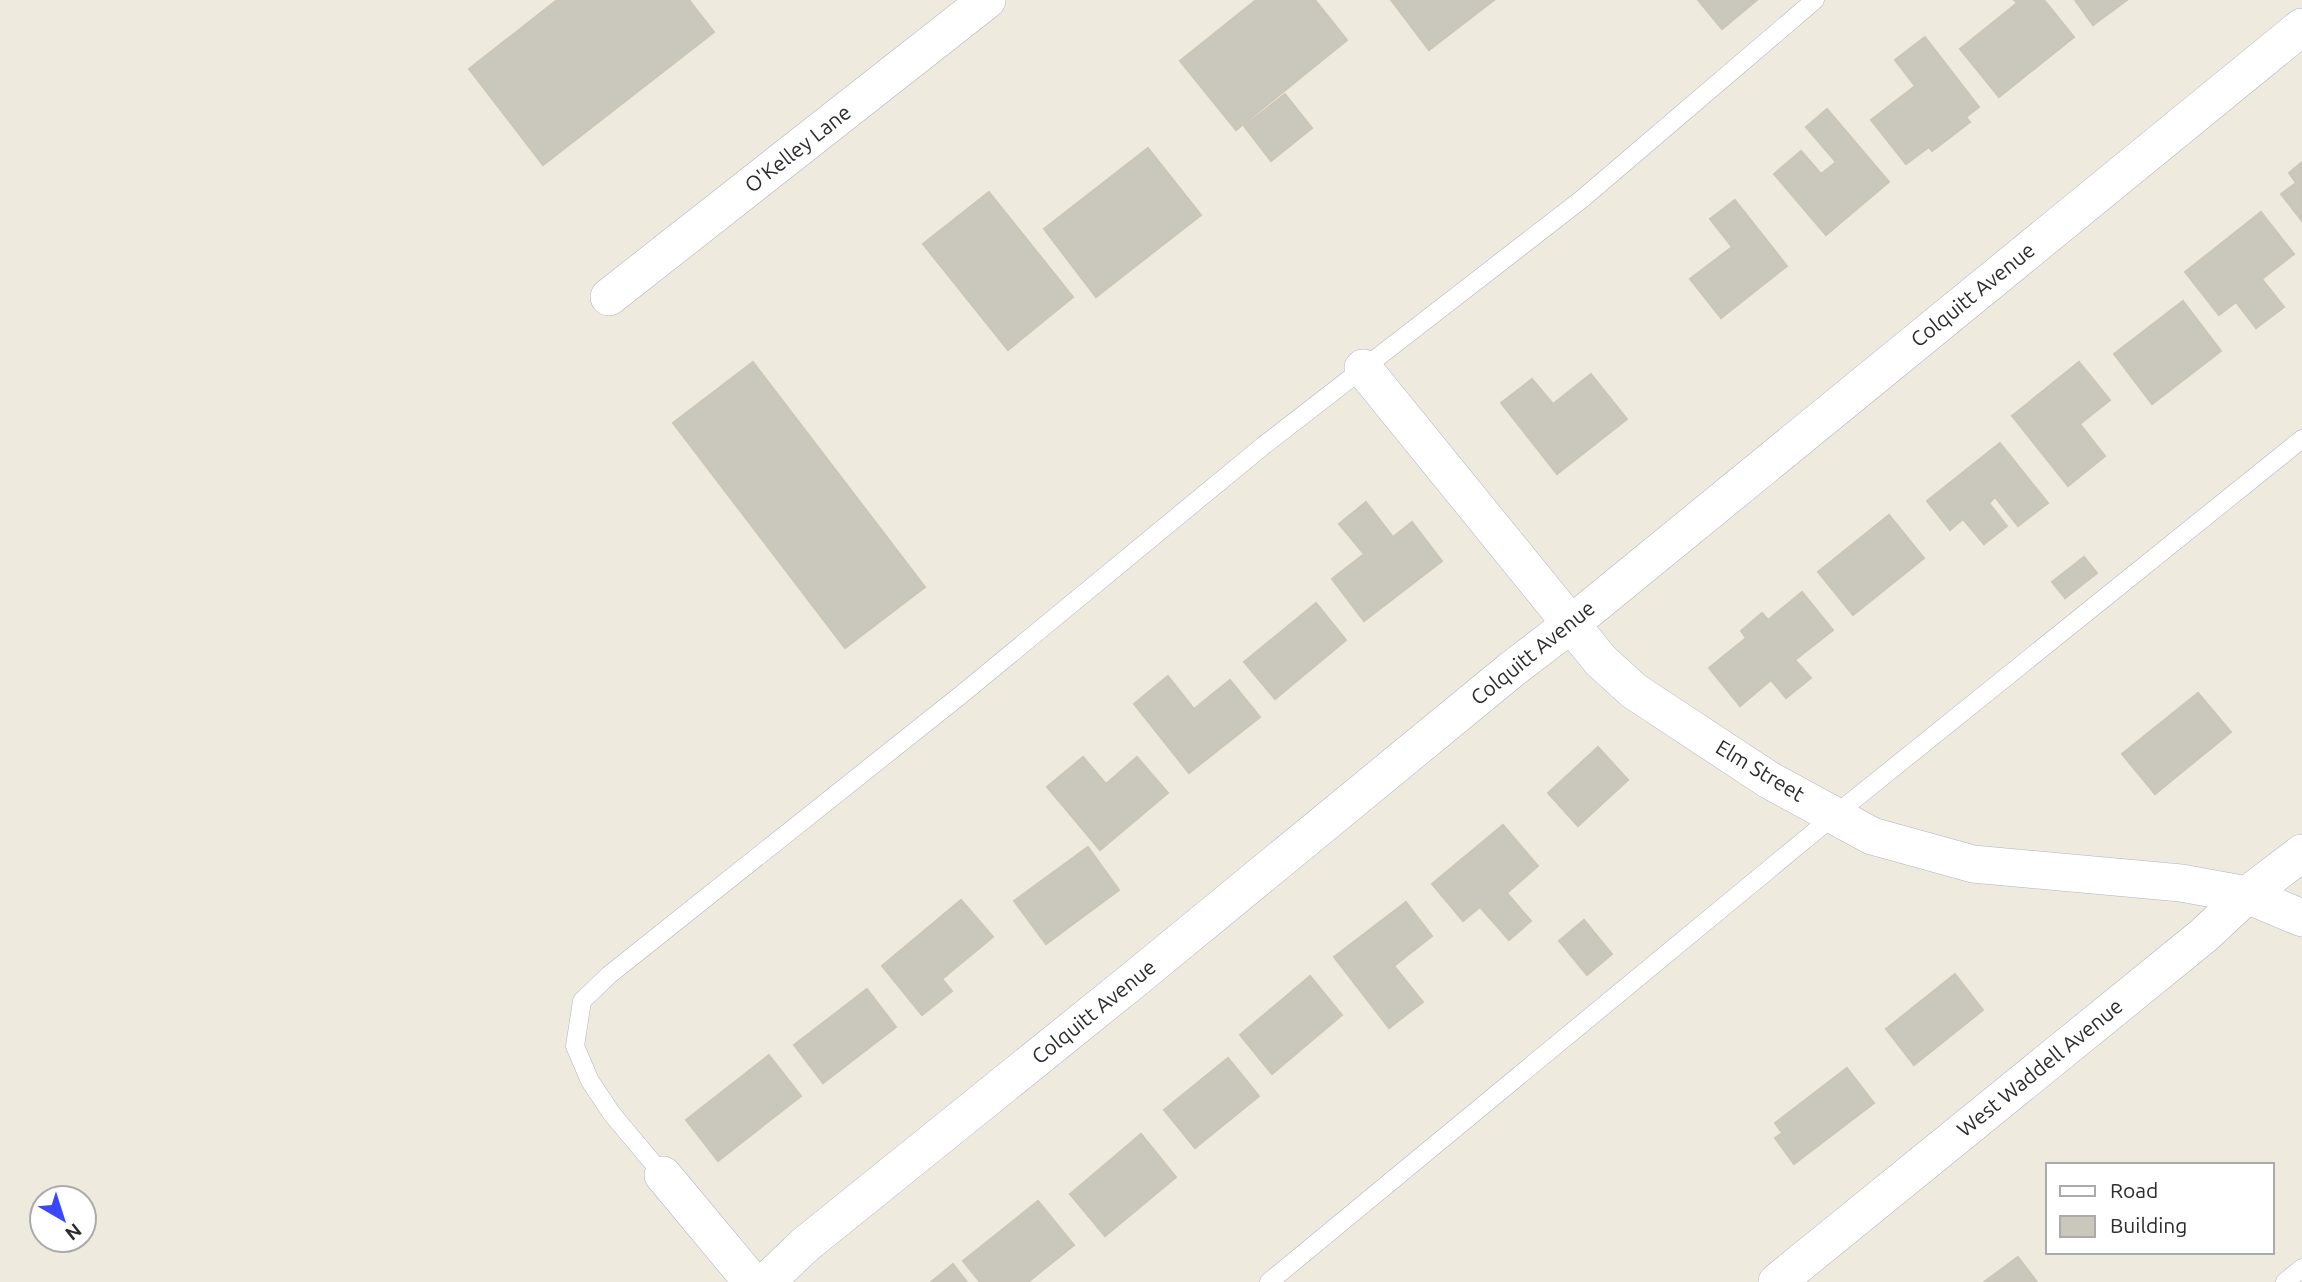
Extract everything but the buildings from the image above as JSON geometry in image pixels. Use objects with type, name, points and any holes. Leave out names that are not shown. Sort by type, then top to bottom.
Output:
[{"type":"street","name":"O'Kelley Lane","points":[[609,297],[987,0]]},
{"type":"street","name":"Colquitt Avenue","points":[[766,1282],[806,1244],[2302,27]]},
{"type":"street","name":"Elm Street","points":[[1363,369],[1601,661],[1634,691],[1769,780],[1836,814],[1872,836],[1911,849],[1973,863],[2181,883],[2247,895],[2302,918]]},
{"type":"street","name":"West Waddell Avenue","points":[[1777,1282],[2203,936],[2247,895],[2302,853]]},
{"type":"street","points":[[663,1175],[752,1282]]},
{"type":"lane","points":[[663,1175],[612,1114],[590,1081],[575,1046],[582,1001],[609,975],[962,694],[1169,522],[1582,199],[1815,0]]},
{"type":"lane","points":[[1269,1282],[1836,814],[2302,439]]},
{"type":"lane","points":[[2285,1282],[2302,1268]]}]
